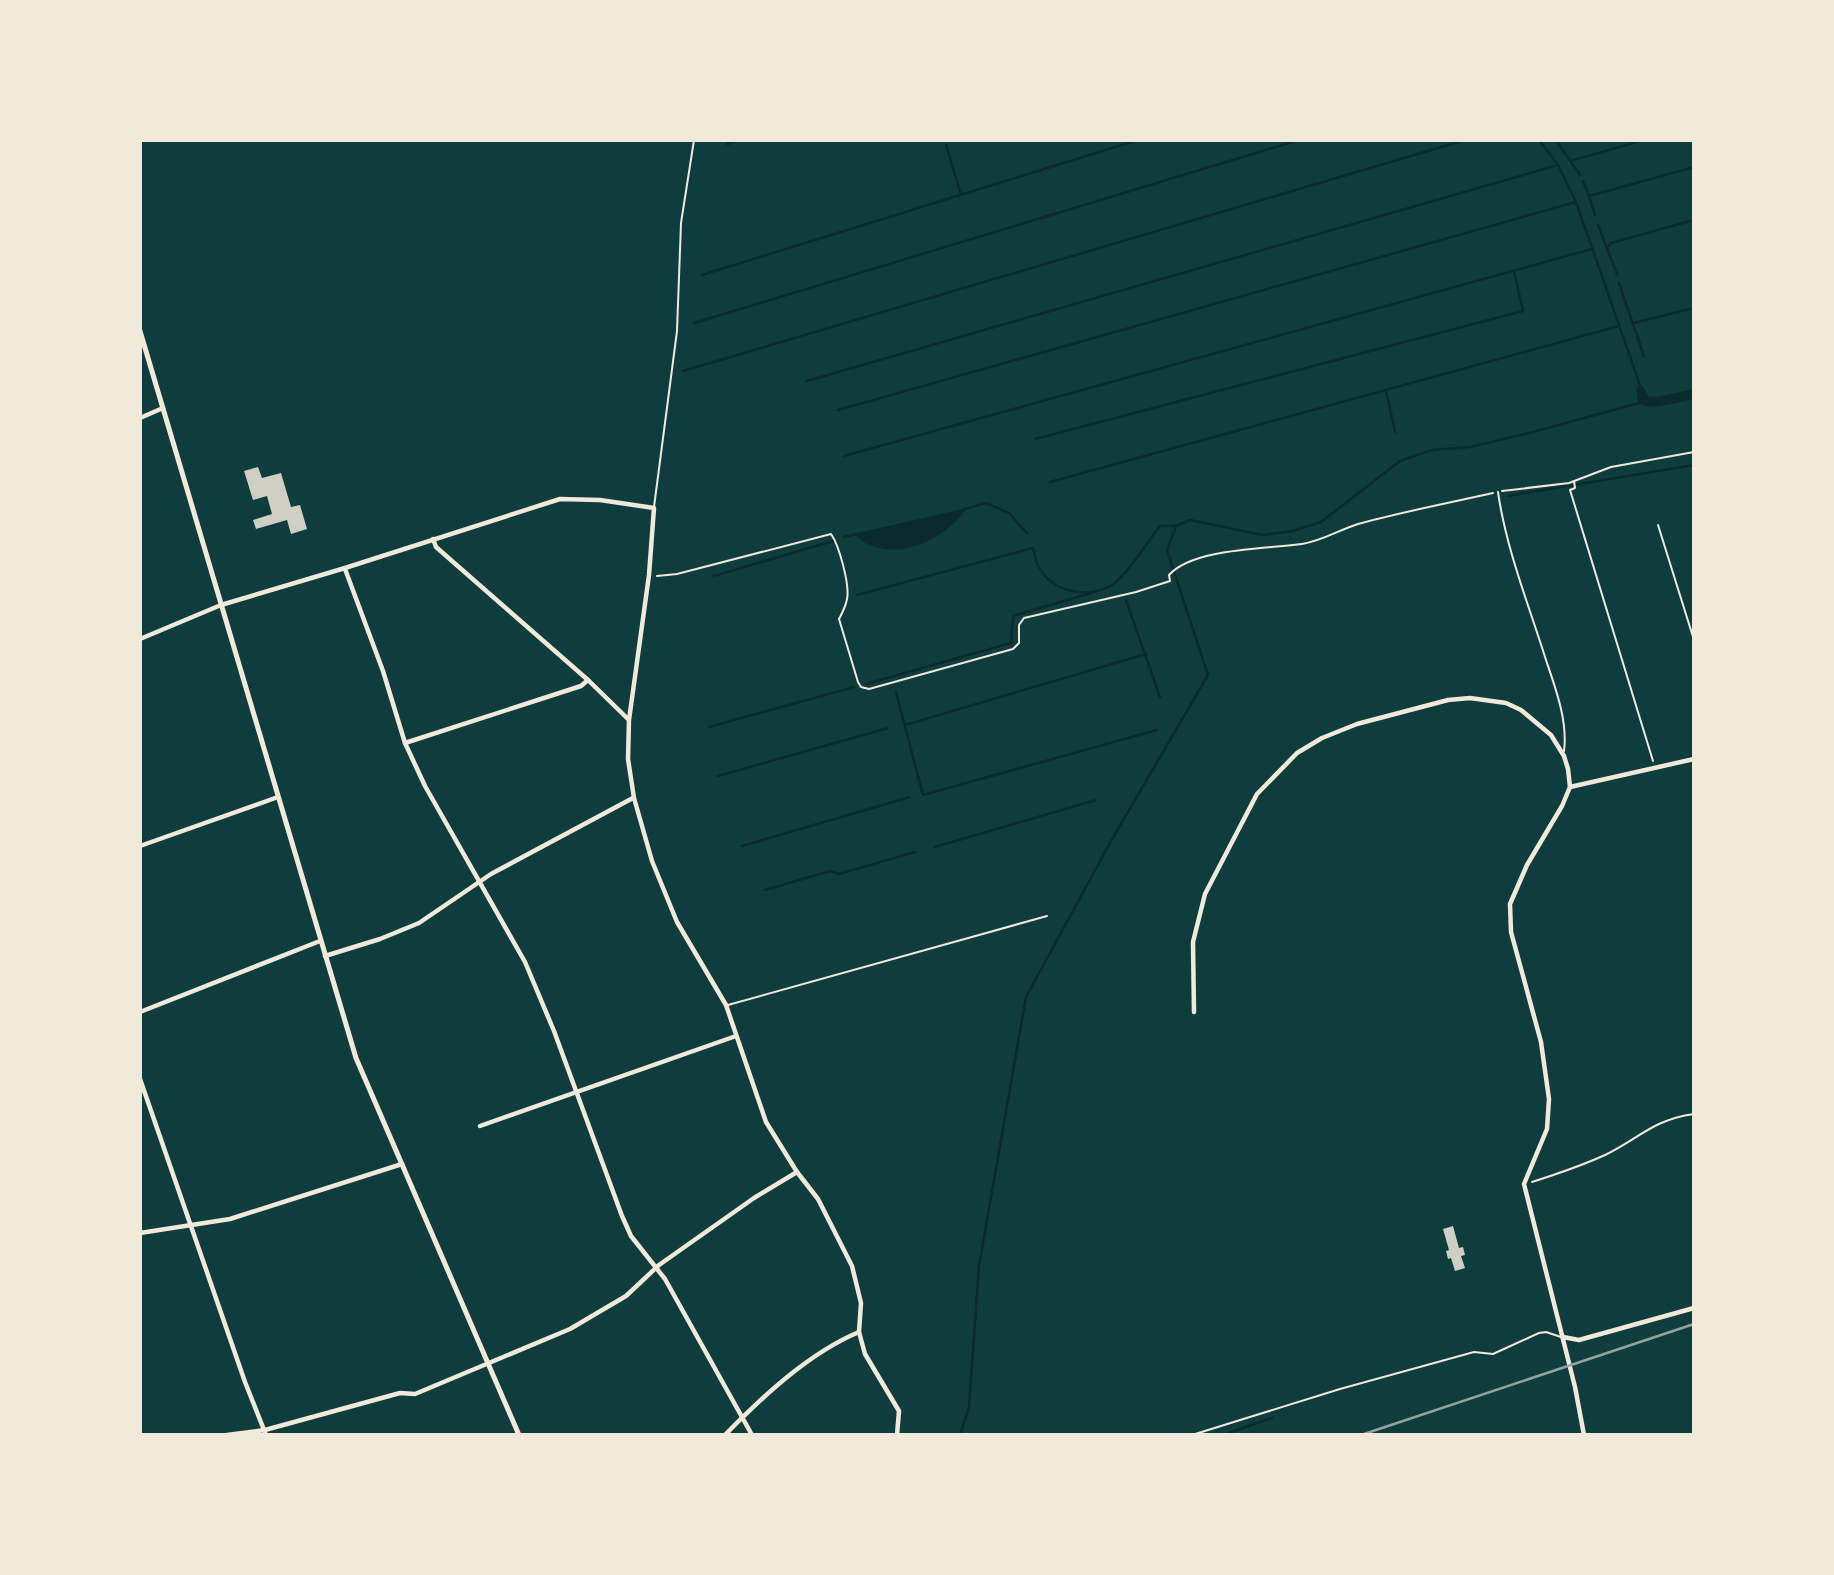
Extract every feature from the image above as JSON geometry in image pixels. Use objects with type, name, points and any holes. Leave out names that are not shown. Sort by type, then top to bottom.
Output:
[{"type":"street","points":[[140,331],[356,1058],[519,1435]]},
{"type":"street","points":[[140,418],[163,408]]},
{"type":"street","points":[[140,639],[221,605],[560,499],[600,500],[654,508],[649,575],[629,720],[628,759],[634,798],[652,861],[677,922],[726,1005],[766,1122],[824,1209],[852,1266],[861,1303],[859,1332],[865,1354],[899,1411],[900,1425],[897,1435]]},
{"type":"street","points":[[433,540],[436,547],[588,680],[629,720]]},
{"type":"street","points":[[345,568],[383,671],[405,743],[425,786],[525,962],[554,1031],[631,1236],[654,1269],[665,1279],[752,1435]]},
{"type":"street","points":[[405,743],[581,685],[588,680]]},
{"type":"street","points":[[1195,1012],[1193,942],[1205,894],[1257,794],[1297,753],[1322,738],[1357,724],[1448,700],[1470,698],[1506,704],[1521,710],[1551,735],[1564,756],[1570,787],[1562,806],[1527,865],[1510,904],[1511,932],[1541,1042],[1549,1098],[1547,1129],[1524,1184],[1563,1338],[1584,1435]]},
{"type":"street","points":[[1570,787],[1694,759]]},
{"type":"street","points":[[140,846],[278,797]]},
{"type":"street","points":[[324,956],[380,939],[419,923],[491,874],[634,798]]},
{"type":"street","points":[[140,1012],[320,941]]},
{"type":"street","points":[[480,1126],[736,1036]]},
{"type":"street","points":[[140,1079],[266,1432]]},
{"type":"street","points":[[140,1233],[230,1219],[402,1164]]},
{"type":"street","points":[[227,1435],[266,1432],[400,1393],[415,1394],[488,1366],[570,1329],[626,1296],[654,1269],[754,1198],[797,1172]]},
{"type":"street","points":[[1563,1338],[1579,1340],[1694,1308]]},
{"type":"street","points":[[725,1435],[790,1375],[839,1340],[859,1332]]},
{"type":"lane","points":[[654,508],[677,331],[681,223],[694,140]]},
{"type":"lane","points":[[1497,492],[1502,522],[1563,721],[1566,734],[1564,756]]},
{"type":"lane","points":[[726,1005],[1047,916]]},
{"type":"lane","points":[[1192,1435],[1339,1389],[1474,1352],[1493,1354],[1539,1333],[1546,1332],[1563,1338]]},
{"type":"path","points":[[649,575],[677,574],[831,534],[837,545],[848,593],[839,619],[858,682],[869,689],[1013,649],[1019,643],[1019,625],[1024,618],[1136,592],[1170,581],[1169,575],[1177,566],[1219,554],[1303,544],[1389,516],[1497,492],[1547,487],[1574,481],[1611,467],[1694,452]]},
{"type":"path","points":[[1574,481],[1575,488],[1570,490],[1655,768]]},
{"type":"path","points":[[1658,525],[1694,640]]},
{"type":"path","points":[[1524,1184],[1571,1170],[1608,1153],[1643,1130],[1672,1117],[1694,1114]]},
{"type":"water","points":[[1642,385],[1648,396],[1657,397],[1694,389],[1694,399],[1645,406],[1639,402],[1637,396],[1637,387]]},
{"type":"water","points":[[967,508],[949,528],[912,547],[885,549],[869,545],[853,534]]},
{"type":"building","points":[[258,467],[262,478],[281,473],[291,507],[300,505],[307,529],[291,534],[287,520],[256,529],[253,520],[272,514],[267,496],[253,500],[244,471]]},
{"type":"building","points":[[1453,1226],[1459,1248],[1463,1247],[1465,1255],[1461,1256],[1465,1268],[1455,1271],[1451,1258],[1448,1259],[1446,1251],[1449,1250],[1443,1229]]},
{"type":"waterway","points":[[727,144],[739,140]]},
{"type":"waterway","points":[[702,275],[1138,140]]},
{"type":"waterway","points":[[694,323],[1299,140]]},
{"type":"waterway","points":[[683,371],[1465,140]]},
{"type":"waterway","points":[[1539,140],[1558,165],[1576,202],[1641,388]]},
{"type":"waterway","points":[[1556,140],[1580,175]]},
{"type":"waterway","points":[[1570,161],[1644,140]]},
{"type":"waterway","points":[[946,145],[961,195]]},
{"type":"waterway","points":[[807,381],[1558,165]]},
{"type":"waterway","points":[[1595,215],[1589,196],[1694,167]]},
{"type":"waterway","points":[[1583,181],[1589,196]]},
{"type":"waterway","points":[[838,410],[1576,202]]},
{"type":"waterway","points":[[1607,247],[1611,243],[1694,220]]},
{"type":"waterway","points":[[1598,225],[1617,274]]},
{"type":"waterway","points":[[844,456],[1592,249]]},
{"type":"waterway","points":[[1035,439],[1523,311],[1514,271]]},
{"type":"waterway","points":[[1619,283],[1644,356]]},
{"type":"waterway","points":[[1634,323],[1694,308]]},
{"type":"waterway","points":[[1050,482],[1619,326]]},
{"type":"waterway","points":[[1386,390],[1395,432]]},
{"type":"waterway","points":[[857,595],[1033,548],[1040,569],[1055,584],[1075,592],[1097,591],[1107,588],[1122,577],[1160,526],[1176,526],[1190,520],[1263,535],[1293,531],[1321,522],[1400,461],[1432,450],[1470,447],[1533,432],[1643,402]]},
{"type":"waterway","points":[[1508,496],[1694,465]]},
{"type":"waterway","points":[[965,509],[986,503],[1009,513],[1027,533]]},
{"type":"waterway","points":[[960,1435],[969,1407],[979,1266],[1026,997],[1111,841],[1208,675],[1167,550],[1176,526]]},
{"type":"waterway","points":[[844,537],[856,534]]},
{"type":"waterway","points":[[714,576],[833,541]]},
{"type":"waterway","points":[[866,684],[1011,643],[1013,616],[1091,593]]},
{"type":"waterway","points":[[1126,600],[1160,697]]},
{"type":"waterway","points":[[905,725],[1146,654]]},
{"type":"waterway","points":[[709,727],[854,687]]},
{"type":"waterway","points":[[896,692],[923,795],[1157,730]]},
{"type":"waterway","points":[[718,776],[888,728]]},
{"type":"waterway","points":[[742,846],[910,797]]},
{"type":"waterway","points":[[935,847],[1096,800]]},
{"type":"waterway","points":[[765,890],[830,871],[839,874],[915,852]]},
{"type":"waterway","points":[[1223,1435],[1272,1418]]},
{"type":"railway","points":[[1361,1435],[1694,1324]]}]
